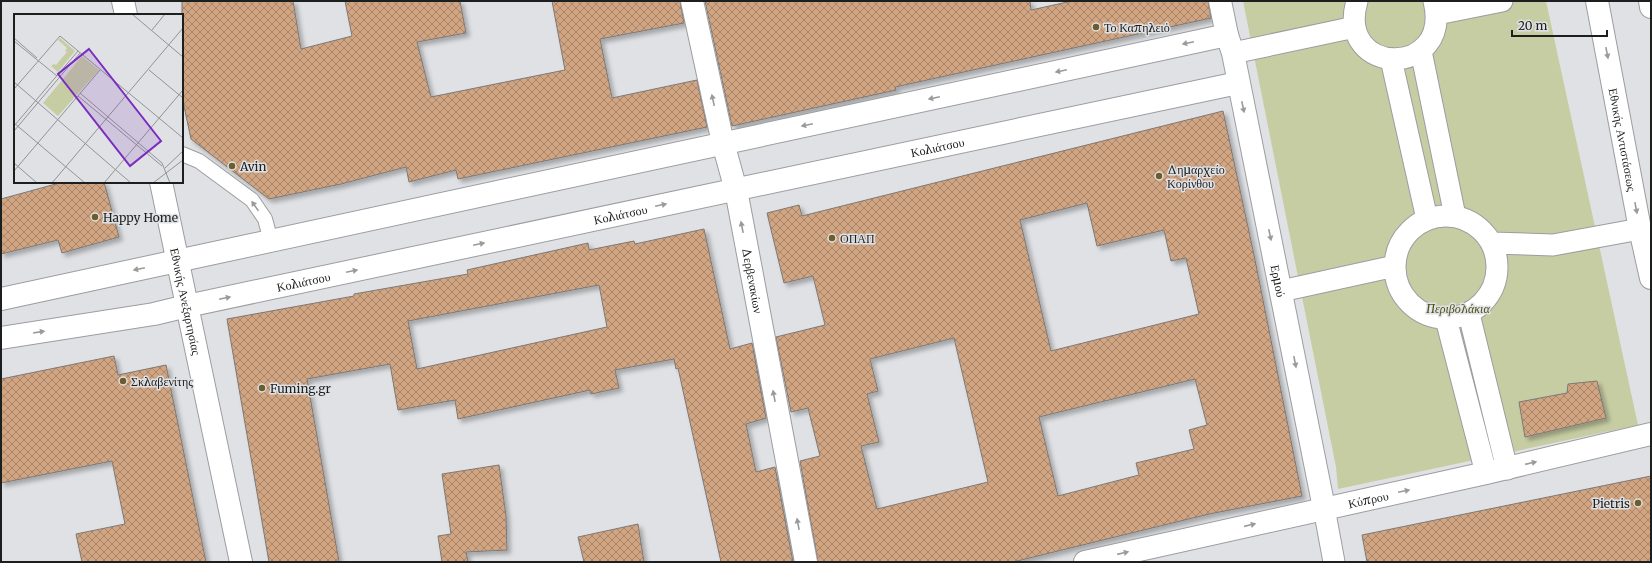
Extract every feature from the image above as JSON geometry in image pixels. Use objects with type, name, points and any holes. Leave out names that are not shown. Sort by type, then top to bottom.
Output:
[{"type":"street","points":[[123,1],[126,14]]},
{"type":"street","name":"Δερβενακίων","points":[[692,1],[723,143],[736,190],[806,562]]},
{"type":"street","name":"Ερμού","points":[[1220,1],[1281,291],[1334,562]]},
{"type":"street","points":[[1357,1],[1353,13],[1354,27],[1359,39],[1368,49],[1378,56],[1391,59],[1406,58],[1420,51],[1430,41],[1436,28],[1436,8],[1502,1]]},
{"type":"street","name":"Εθνικής Αντιστάσεως","points":[[1597,1],[1640,229],[1651,278]]},
{"type":"street","points":[[1650,1],[1651,7]]},
{"type":"street","points":[[1,299],[723,143],[1230,44],[1354,27]]},
{"type":"street","points":[[1420,51],[1455,216]]},
{"type":"street","points":[[1391,59],[1428,219]]},
{"type":"street","name":"Κολιάτσου","points":[[1,338],[154,314],[1238,83]]},
{"type":"street","name":"Εθνικής Ανεξαρτησίας","points":[[161,183],[241,562]]},
{"type":"street","points":[[1441,216],[1455,216],[1470,221],[1483,230],[1492,243],[1497,259],[1498,276],[1492,291],[1482,305],[1469,314],[1458,318],[1446,319],[1430,317],[1416,309],[1404,297],[1397,283],[1395,266],[1397,251],[1404,238],[1414,227],[1428,219],[1441,216]]},
{"type":"street","points":[[1492,243],[1553,245],[1640,229]]},
{"type":"street","points":[[1281,291],[1395,266]]},
{"type":"street","points":[[1469,314],[1497,471]]},
{"type":"street","points":[[1446,319],[1497,471]]},
{"type":"street","name":"Κύπρου","points":[[1085,562],[1497,471],[1651,434]]},
{"type":"lane","points":[[183,154],[199,161],[252,200],[265,219],[271,241]]},
{"type":"green space","name":"Περιβολάκια","points":[[1243,1],[1546,1],[1638,425],[1338,489],[1336,467]]},
{"type":"building","points":[[182,1],[293,1],[301,49],[352,36],[345,1],[460,1],[466,33],[417,42],[431,97],[565,70],[552,1],[680,1],[684,23],[600,39],[612,98],[697,80],[707,127],[458,179],[456,170],[409,182],[406,167],[341,184],[269,199],[191,139],[183,102]]},
{"type":"building","points":[[705,1],[1030,1],[1031,10],[1072,1],[1208,1],[1211,18],[895,87],[896,90],[732,126]]},
{"type":"building","points":[[1223,111],[1254,255],[1302,496],[1209,514],[1013,562],[818,562],[800,461],[820,456],[808,408],[791,412],[776,337],[825,325],[813,276],[784,283],[767,213],[799,205],[802,216]],"holes":[[[1087,203],[1097,246],[1164,230],[1171,261],[1186,258],[1199,314],[1051,351],[1020,220]],[[954,338],[988,482],[877,509],[861,446],[879,442],[867,394],[878,391],[870,359]],[[1195,379],[1207,425],[1189,430],[1194,449],[1136,463],[1139,475],[1058,496],[1039,417]]]},
{"type":"building","points":[[59,183],[104,183],[119,237],[62,253],[58,240],[1,254],[1,199]]},
{"type":"building","points":[[704,229],[730,349],[752,343],[766,418],[746,424],[756,472],[775,467],[793,562],[721,562],[678,368],[676,369],[674,359],[615,370],[619,388],[591,394],[590,390],[458,419],[455,400],[398,410],[390,364],[307,379],[339,562],[269,562],[227,319],[354,296],[354,294],[468,274],[467,270],[588,243],[589,250],[634,241],[635,244]],"holes":[[[599,285],[607,327],[417,369],[408,321]]]},
{"type":"building","points":[[114,356],[118,375],[166,365],[206,562],[82,562],[76,534],[125,524],[112,461],[1,483],[1,379]]},
{"type":"building","points":[[1597,381],[1606,418],[1525,437],[1519,402],[1567,393],[1568,384]]},
{"type":"building","points":[[499,465],[506,516],[507,550],[466,552],[468,562],[442,562],[438,536],[451,534],[442,474]]},
{"type":"building","points":[[1651,476],[1651,562],[1367,562],[1362,535]]},
{"type":"building","points":[[638,524],[644,562],[584,562],[578,537]]},
{"type":"place","name":"Το Καπηλειὀ","points":[[1096,27]]},
{"type":"place","name":"Avin","points":[[232,166]]},
{"type":"place","name":"Δημαρχείο Κορίνθου","points":[[1159,176]]},
{"type":"place","name":"Happy Home","points":[[95,217]]},
{"type":"place","name":"ΟΠΑΠ","points":[[832,238]]},
{"type":"place","name":"Σκλαβενίτης","points":[[123,381]]},
{"type":"place","name":"Fuming.gr","points":[[262,388]]},
{"type":"place","name":"Pietris","points":[[1638,503]]}]
